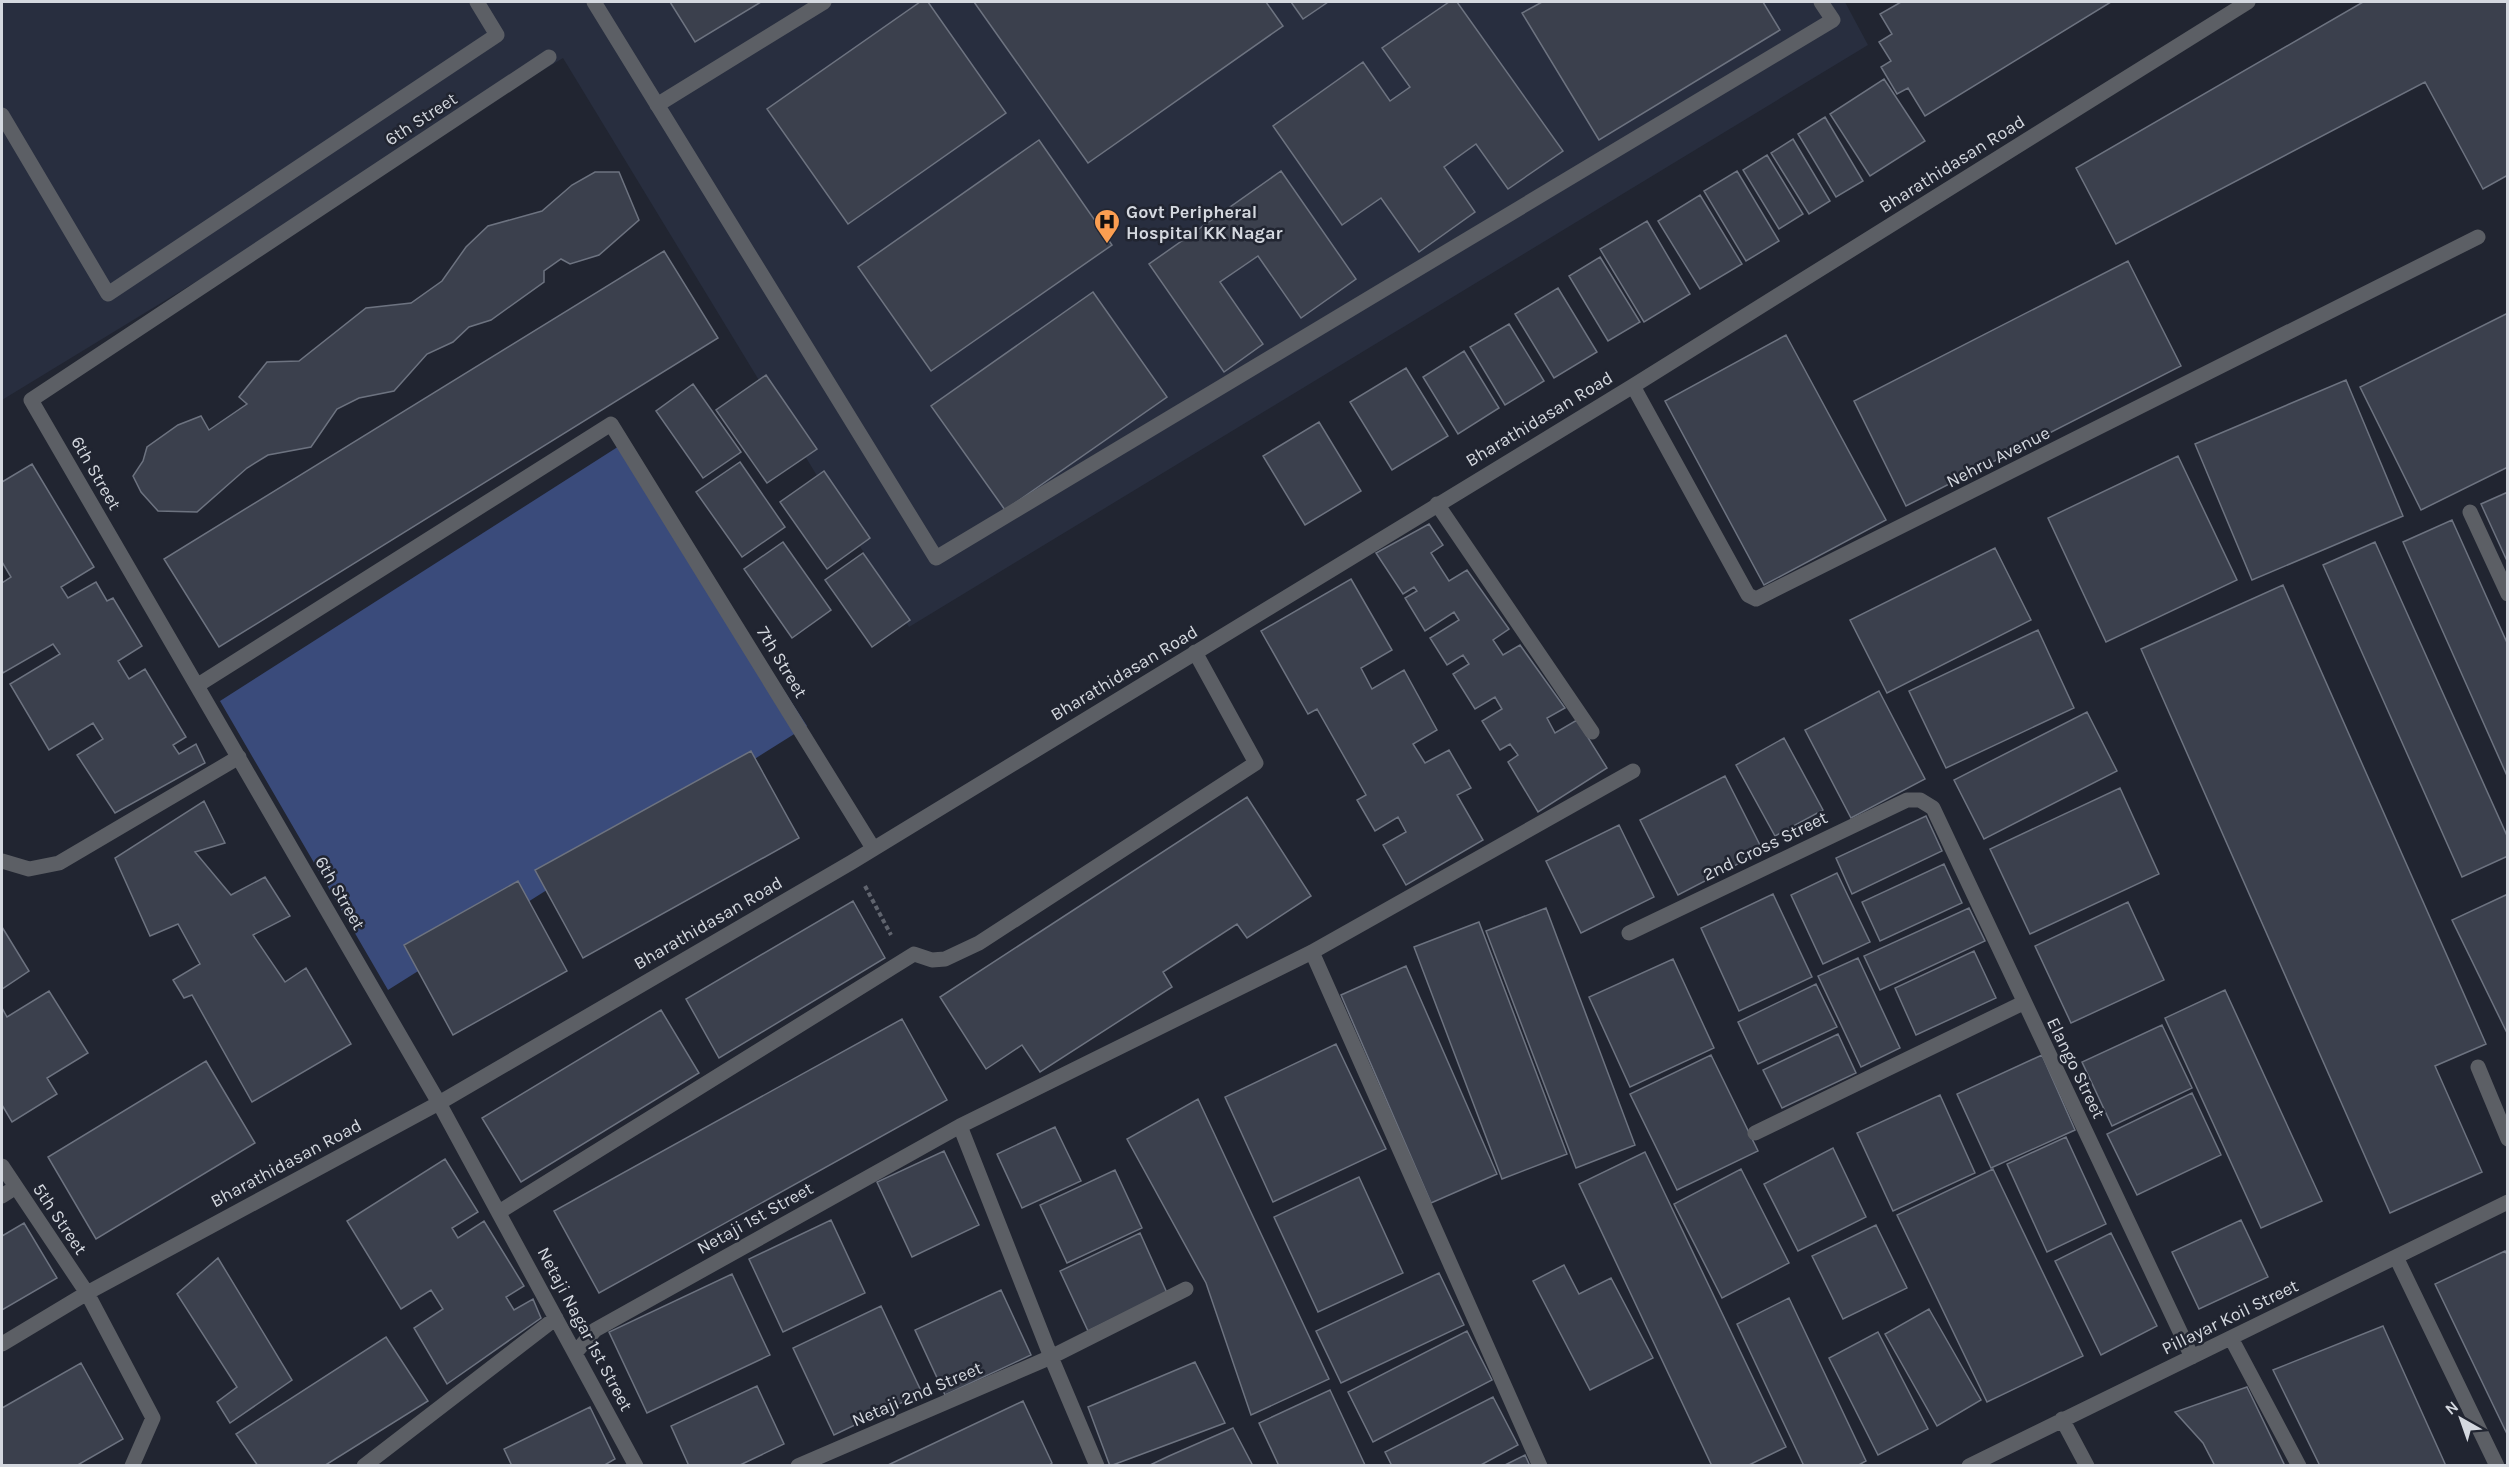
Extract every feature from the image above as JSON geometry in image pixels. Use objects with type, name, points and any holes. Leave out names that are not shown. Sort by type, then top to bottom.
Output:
[{"type":"street","points":[[2,115],[108,294],[497,35],[477,2]]},
{"type":"street","points":[[594,2],[936,558],[1833,20],[1821,2]]},
{"type":"street","points":[[657,105],[824,2]]},
{"type":"street","name":"Bharathidasan Road","points":[[2,1344],[87,1293],[439,1103],[852,862],[1633,386],[2248,2]]},
{"type":"street","name":"6th Street","points":[[499,1212],[439,1103],[31,400],[549,57]]},
{"type":"street","name":"Nehru Avenue","points":[[1633,386],[1748,595],[1756,599],[2478,237]]},
{"type":"street","name":"7th Street","points":[[198,685],[611,424],[658,496],[873,849]]},
{"type":"street","points":[[1437,504],[1592,732]]},
{"type":"street","points":[[2470,512],[2508,594]]},
{"type":"street","points":[[499,1212],[914,954],[932,960],[945,958],[980,943],[1256,763],[1195,652]]},
{"type":"street","points":[[2,861],[29,869],[59,863],[239,757]]},
{"type":"street","name":"Netaji 1st Street","points":[[575,1353],[595,1330],[960,1126],[1312,952],[1633,771]]},
{"type":"street","name":"2nd Cross Street","points":[[1629,933],[1907,800],[1920,800]]},
{"type":"street","name":"Elango Street","points":[[1920,800],[1933,808],[2023,1004],[2193,1357]]},
{"type":"street","points":[[1312,952],[1540,1466]]},
{"type":"street","points":[[1755,1133],[2023,1004]]},
{"type":"street","points":[[2478,1067],[2508,1139]]},
{"type":"street","points":[[960,1126],[1051,1357],[1097,1466]]},
{"type":"street","name":"5th Street","points":[[2,1166],[87,1293],[153,1418],[132,1466]]},
{"type":"street","points":[[2,1196],[16,1187]]},
{"type":"street","name":"Pillayar Koil Street","points":[[1969,1466],[2508,1202]]},
{"type":"street","name":"Netaji Nagar 1st Street","points":[[499,1212],[636,1466]]},
{"type":"street","points":[[2396,1257],[2497,1466]]},
{"type":"street","name":"Netaji 2nd Street","points":[[798,1466],[1051,1357],[1186,1289]]},
{"type":"street","points":[[364,1466],[556,1318]]},
{"type":"street","points":[[2231,1338],[2299,1466]]},
{"type":"street","points":[[2062,1419],[2087,1466]]},
{"type":"path","points":[[852,862],[904,960]]},
{"type":"shaded area","name":"Govt Peripheral Hospital KK Nagar","points":[[2,2],[1845,2],[1868,45],[909,627],[563,58],[2,400]]},
{"type":"shaded area","points":[[627,441],[658,496],[807,726],[388,990],[220,701]]},
{"type":"building","points":[[670,2],[761,2],[695,42]]},
{"type":"building","points":[[920,2],[928,2],[1006,113],[848,224],[767,109]]},
{"type":"building","points":[[974,2],[1266,2],[1283,26],[1088,163]]},
{"type":"building","points":[[1291,2],[1328,2],[1303,19]]},
{"type":"building","points":[[1449,2],[1457,2],[1563,151],[1508,189],[1476,144],[1444,167],[1475,212],[1419,252],[1381,198],[1342,225],[1273,126],[1363,62],[1390,101],[1410,87],[1382,48]]},
{"type":"building","points":[[1542,2],[1763,2],[1780,30],[1599,140],[1522,13]]},
{"type":"building","points":[[1901,2],[2111,2],[1925,116],[1908,88],[1897,94],[1881,67],[1891,61],[1879,42],[1892,34],[1880,14]]},
{"type":"building","points":[[2363,2],[2507,2],[2508,175],[2483,189],[2425,82],[2116,244],[2076,168]]},
{"type":"building","points":[[1884,79],[1925,141],[1870,176],[1830,114]]},
{"type":"building","points":[[1825,117],[1863,181],[1836,197],[1798,134]]},
{"type":"building","points":[[1793,139],[1830,201],[1809,214],[1771,153]]},
{"type":"building","points":[[1039,140],[1112,245],[931,371],[858,267]]},
{"type":"building","points":[[1767,155],[1803,214],[1779,229],[1743,170]]},
{"type":"building","points":[[1281,171],[1356,279],[1301,318],[1258,256],[1220,282],[1263,344],[1224,372],[1149,264]]},
{"type":"building","points":[[1737,171],[1779,241],[1746,261],[1704,191]]},
{"type":"building","points":[[595,172],[619,172],[639,220],[599,255],[570,264],[561,259],[544,271],[544,282],[491,320],[469,327],[453,342],[427,354],[394,391],[359,398],[337,409],[311,447],[268,455],[247,468],[197,512],[158,511],[141,492],[133,476],[143,461],[147,447],[178,425],[201,416],[209,430],[247,404],[239,397],[267,362],[299,361],[366,308],[411,303],[442,281],[466,247],[488,226],[542,211],[572,185]]},
{"type":"building","points":[[1700,195],[1742,264],[1700,289],[1658,221]]},
{"type":"building","points":[[1647,221],[1690,294],[1644,322],[1600,249]]},
{"type":"building","points":[[664,251],[718,338],[219,647],[164,559]]},
{"type":"building","points":[[1600,257],[1640,322],[1608,341],[1569,276]]},
{"type":"building","points":[[2128,261],[2181,366],[1906,506],[1854,401]]},
{"type":"building","points":[[1558,288],[1597,352],[1554,378],[1515,314]]},
{"type":"building","points":[[1093,292],[1167,397],[1005,510],[931,406]]},
{"type":"building","points":[[2508,313],[2508,467],[2421,510],[2360,387]]},
{"type":"building","points":[[1509,324],[1544,381],[1505,405],[1470,347]]},
{"type":"building","points":[[1786,335],[1886,520],[1764,585],[1665,401]]},
{"type":"building","points":[[1464,351],[1499,408],[1458,434],[1423,377]]},
{"type":"building","points":[[1406,368],[1448,436],[1392,470],[1350,402]]},
{"type":"building","points":[[766,375],[817,449],[767,483],[716,410]]},
{"type":"building","points":[[2346,380],[2403,516],[2252,580],[2195,444]]},
{"type":"building","points":[[693,384],[741,452],[703,478],[656,411]]},
{"type":"building","points":[[1319,422],[1361,491],[1305,525],[1263,456]]},
{"type":"building","points":[[2178,456],[2237,580],[2106,642],[2048,518]]},
{"type":"building","points":[[740,462],[785,527],[742,557],[696,492]]},
{"type":"building","points":[[32,464],[94,567],[61,587],[68,598],[96,582],[107,601],[113,598],[142,646],[118,661],[129,679],[145,669],[186,737],[173,745],[179,754],[196,744],[205,763],[115,813],[77,755],[103,739],[93,723],[49,750],[10,684],[60,654],[53,644],[3,673],[2,670],[2,583],[11,577],[2,562],[2,482]]},
{"type":"building","points":[[824,471],[870,538],[827,569],[780,502]]},
{"type":"building","points":[[2508,492],[2508,563],[2481,504]]},
{"type":"building","points":[[2452,520],[2508,645],[2508,778],[2403,542]]},
{"type":"building","points":[[1429,524],[1443,545],[1431,553],[1449,581],[1467,570],[1509,629],[1493,640],[1503,655],[1520,645],[1565,708],[1547,718],[1555,733],[1577,720],[1607,768],[1538,812],[1508,762],[1518,755],[1510,744],[1500,750],[1482,721],[1502,709],[1495,697],[1475,709],[1453,674],[1469,664],[1463,655],[1447,665],[1430,638],[1459,620],[1454,612],[1425,631],[1405,598],[1417,591],[1414,587],[1403,594],[1376,553]]},
{"type":"building","points":[[783,542],[831,610],[792,638],[744,569]]},
{"type":"building","points":[[2375,542],[2508,838],[2508,856],[2462,877],[2323,565]]},
{"type":"building","points":[[1995,548],[2031,620],[1887,693],[1850,620]]},
{"type":"building","points":[[863,553],[910,620],[872,647],[825,580]]},
{"type":"building","points":[[1351,579],[1392,650],[1361,668],[1372,689],[1404,670],[1437,730],[1413,744],[1425,763],[1449,750],[1471,788],[1457,795],[1483,840],[1406,885],[1383,845],[1406,832],[1398,817],[1375,831],[1357,800],[1366,795],[1317,709],[1308,714],[1261,631]]},
{"type":"building","points":[[2283,585],[2486,1044],[2435,1066],[2482,1172],[2390,1213],[2141,649]]},
{"type":"building","points":[[2038,630],[2074,708],[1946,768],[1909,691]]},
{"type":"building","points":[[1879,691],[1925,779],[1851,818],[1805,730]]},
{"type":"building","points":[[2087,712],[2117,771],[1984,839],[1954,780]]},
{"type":"building","points":[[1784,738],[1823,810],[1775,836],[1736,765]]},
{"type":"building","points":[[751,751],[799,838],[583,958],[535,870]]},
{"type":"building","points":[[1725,776],[1763,851],[1678,895],[1640,820]]},
{"type":"building","points":[[2120,788],[2159,874],[2030,934],[1990,849]]},
{"type":"building","points":[[1247,797],[1311,896],[1247,938],[1237,924],[1163,972],[1172,987],[1040,1072],[1022,1045],[986,1069],[940,997]]},
{"type":"building","points":[[204,801],[225,843],[195,852],[231,895],[265,877],[290,916],[253,935],[285,982],[306,968],[351,1044],[252,1102],[192,995],[184,998],[173,980],[200,964],[178,924],[150,936],[115,858]]},
{"type":"building","points":[[1926,816],[1942,851],[1852,894],[1836,858]]},
{"type":"building","points":[[1619,825],[1654,897],[1581,933],[1546,861]]},
{"type":"building","points":[[1944,864],[1962,903],[1880,941],[1862,902]]},
{"type":"building","points":[[1837,873],[1870,942],[1823,964],[1791,895]]},
{"type":"building","points":[[518,881],[567,971],[453,1035],[404,945]]},
{"type":"building","points":[[1773,894],[1812,977],[1739,1011],[1701,928]]},
{"type":"building","points":[[2508,894],[2508,1035],[2452,920]]},
{"type":"building","points":[[853,901],[885,958],[719,1058],[686,999]]},
{"type":"building","points":[[2128,902],[2164,980],[2071,1023],[2035,946]]},
{"type":"building","points":[[1546,908],[1635,1145],[1576,1168],[1486,931]]},
{"type":"building","points":[[1969,908],[1985,941],[1880,990],[1864,956]]},
{"type":"building","points":[[1479,922],[1567,1154],[1502,1179],[1414,947]]},
{"type":"building","points":[[2,927],[29,971],[2,989]]},
{"type":"building","points":[[1974,951],[1996,998],[1916,1035],[1895,988]]},
{"type":"building","points":[[1858,958],[1900,1048],[1861,1067],[1818,976]]},
{"type":"building","points":[[1673,959],[1714,1048],[1630,1087],[1589,997]]},
{"type":"building","points":[[1406,966],[1497,1174],[1431,1203],[1341,995]]},
{"type":"building","points":[[1816,984],[1837,1027],[1758,1064],[1738,1022]]},
{"type":"building","points":[[2225,990],[2322,1201],[2261,1228],[2165,1018]]},
{"type":"building","points":[[49,991],[88,1053],[47,1078],[57,1094],[12,1122],[2,1105],[2,1008],[7,1017]]},
{"type":"building","points":[[661,1010],[699,1073],[521,1182],[482,1118]]},
{"type":"building","points":[[902,1019],[947,1100],[599,1293],[554,1211]]},
{"type":"building","points":[[2162,1025],[2192,1088],[2112,1126],[2082,1062]]},
{"type":"building","points":[[1838,1034],[1856,1073],[1782,1108],[1763,1070]]},
{"type":"building","points":[[1336,1044],[1386,1149],[1273,1202],[1225,1097]]},
{"type":"building","points":[[1711,1055],[1758,1151],[1677,1190],[1630,1094]]},
{"type":"building","points":[[2042,1055],[2075,1130],[1991,1168],[1957,1094]]},
{"type":"building","points":[[206,1061],[255,1143],[96,1239],[48,1157]]},
{"type":"building","points":[[2192,1093],[2221,1155],[2137,1195],[2107,1134]]},
{"type":"building","points":[[1940,1095],[1975,1173],[1893,1211],[1857,1133]]},
{"type":"building","points":[[1198,1099],[1329,1379],[1251,1415],[1206,1283],[1127,1139]]},
{"type":"building","points":[[1055,1127],[1081,1181],[1022,1208],[997,1154]]},
{"type":"building","points":[[2066,1137],[2106,1224],[2047,1252],[2007,1164]]},
{"type":"building","points":[[1833,1148],[1866,1217],[1798,1251],[1764,1184]]},
{"type":"building","points":[[944,1151],[979,1225],[912,1257],[877,1182]]},
{"type":"building","points":[[1645,1152],[1786,1447],[1747,1466],[1712,1466],[1579,1184]]},
{"type":"building","points":[[445,1159],[478,1212],[452,1228],[458,1238],[484,1221],[524,1286],[506,1297],[514,1310],[533,1299],[541,1318],[447,1384],[414,1328],[443,1309],[431,1290],[401,1309],[347,1221]]},
{"type":"building","points":[[1741,1169],[1789,1263],[1722,1298],[1674,1204]]},
{"type":"building","points":[[1993,1169],[2083,1356],[1987,1402],[1897,1215]]},
{"type":"building","points":[[1115,1170],[1142,1228],[1067,1263],[1040,1205]]},
{"type":"building","points":[[1359,1177],[1403,1273],[1318,1312],[1274,1217]]},
{"type":"building","points":[[831,1220],[865,1293],[783,1332],[749,1259]]},
{"type":"building","points":[[2241,1220],[2268,1277],[2199,1309],[2172,1252]]},
{"type":"building","points":[[24,1223],[57,1278],[2,1310],[2,1236]]},
{"type":"building","points":[[1876,1225],[1907,1288],[1843,1319],[1812,1256]]},
{"type":"building","points":[[1140,1233],[1167,1293],[1088,1331],[1060,1271]]},
{"type":"building","points":[[2111,1233],[2157,1326],[2101,1355],[2055,1261]]},
{"type":"building","points":[[2505,1251],[2508,1256],[2508,1436],[2435,1284]]},
{"type":"building","points":[[218,1258],[292,1380],[230,1423],[217,1402],[237,1387],[177,1294]]},
{"type":"building","points":[[1564,1265],[1579,1294],[1611,1278],[1653,1358],[1590,1390],[1533,1281]]},
{"type":"building","points":[[1439,1273],[1464,1325],[1341,1383],[1316,1331]]},
{"type":"building","points":[[732,1274],[770,1355],[647,1413],[609,1332]]},
{"type":"building","points":[[1001,1290],[1031,1355],[945,1395],[915,1330]]},
{"type":"building","points":[[1789,1298],[1866,1461],[1857,1466],[1804,1466],[1737,1324]]},
{"type":"building","points":[[881,1306],[922,1393],[834,1435],[793,1348]]},
{"type":"building","points":[[1929,1309],[1981,1400],[1937,1426],[1885,1334]]},
{"type":"building","points":[[2383,1326],[2446,1466],[2320,1466],[2273,1370]]},
{"type":"building","points":[[1467,1331],[1492,1380],[1373,1442],[1348,1392]]},
{"type":"building","points":[[1878,1332],[1928,1429],[1878,1455],[1829,1358]]},
{"type":"building","points":[[386,1337],[428,1401],[324,1466],[258,1466],[236,1434]]},
{"type":"building","points":[[1195,1362],[1225,1423],[1110,1466],[1088,1407]]},
{"type":"building","points":[[81,1363],[123,1439],[76,1466],[2,1466],[2,1408]]},
{"type":"building","points":[[757,1386],[784,1444],[738,1466],[689,1466],[671,1426]]},
{"type":"building","points":[[2247,1387],[2285,1466],[2215,1466],[2203,1443],[2175,1412]]},
{"type":"building","points":[[1330,1390],[1365,1465],[1279,1466],[1259,1423]]},
{"type":"building","points":[[1493,1397],[1518,1445],[1479,1466],[1392,1466],[1385,1452]]},
{"type":"building","points":[[1023,1401],[1052,1463],[1048,1466],[886,1466]]},
{"type":"building","points":[[590,1407],[615,1459],[603,1466],[512,1466],[504,1449]]},
{"type":"building","points":[[1233,1428],[1253,1466],[1148,1466],[1169,1456]]},
{"type":"building","points":[[1525,1455],[1530,1466],[1503,1466]]},
{"type":"place","name":"Govt Peripheral Hospital KK Nagar","points":[[1107,245]]}]
